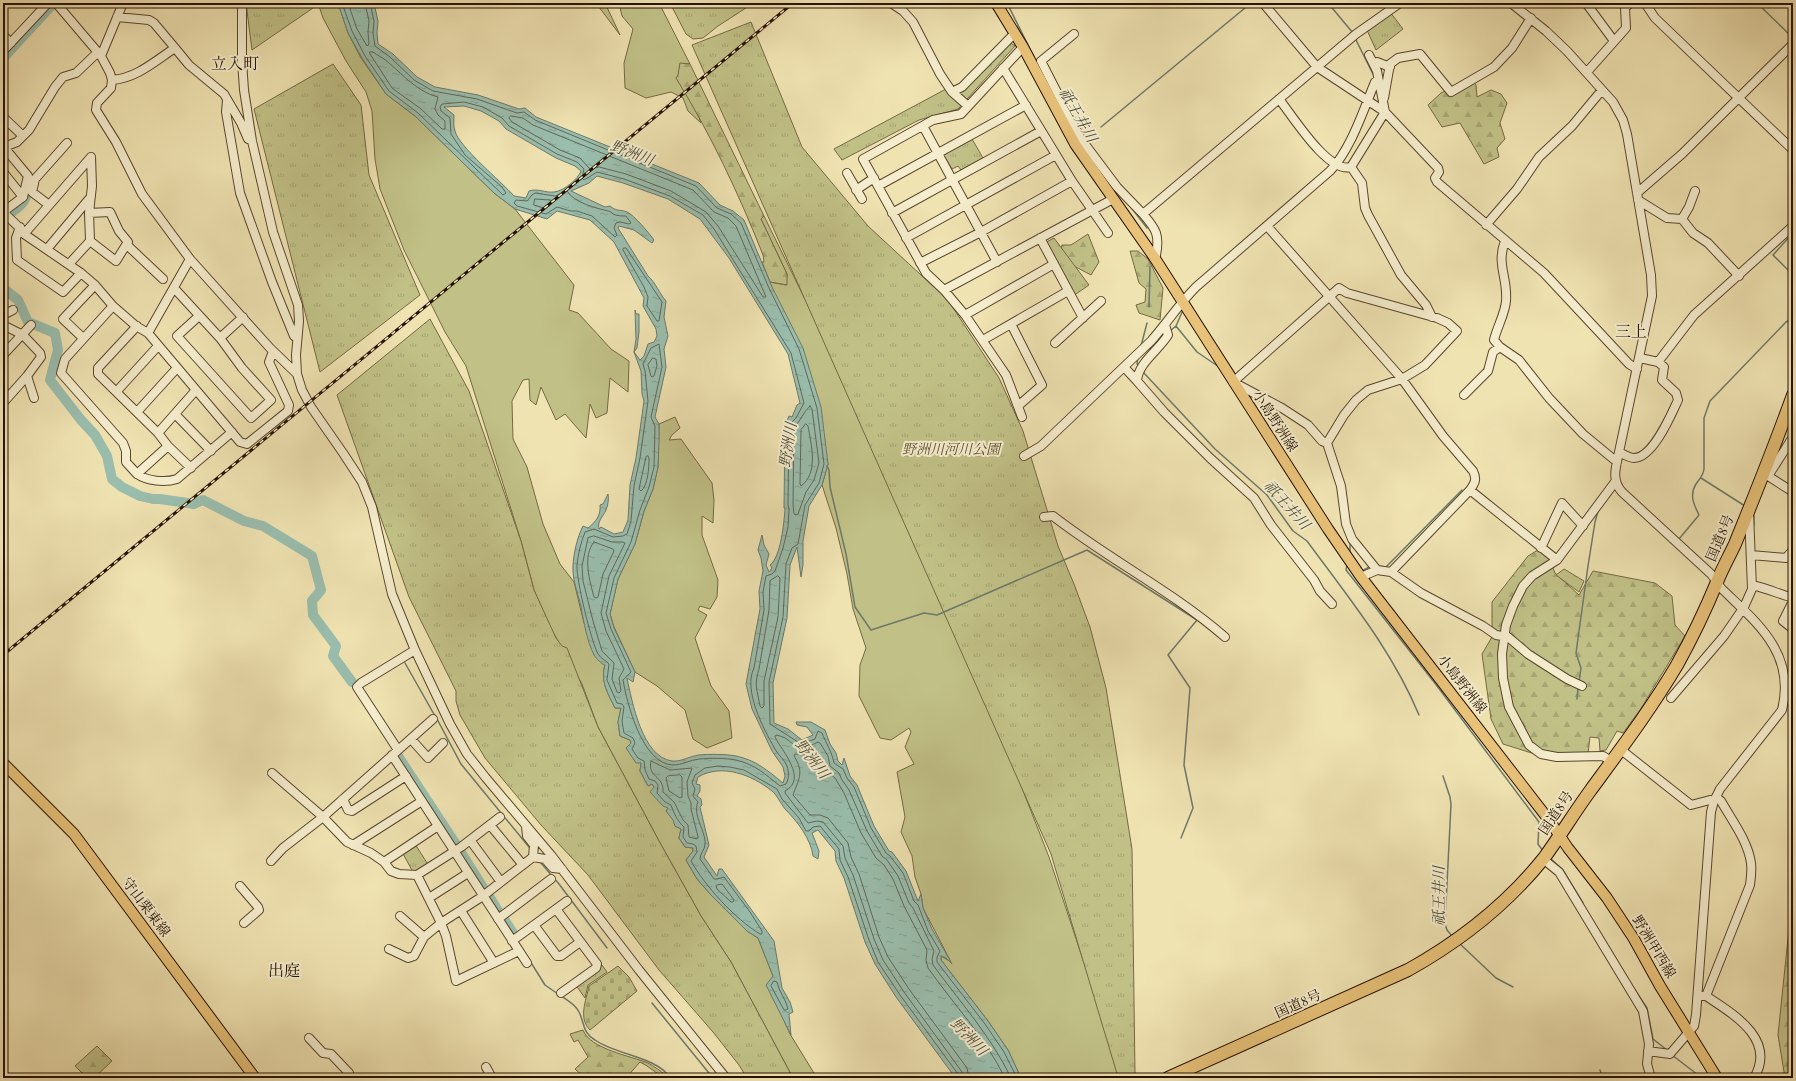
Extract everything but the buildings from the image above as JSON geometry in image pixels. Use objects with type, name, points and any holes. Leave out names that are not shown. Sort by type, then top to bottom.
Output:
[{"type":"highway","name":"国道8号","points":[[1168,1078],[1408,970],[1453,943],[1514,895],[1543,859],[1644,716],[1677,664],[1712,595],[1748,509],[1765,477],[1793,395]]},
{"type":"main road","name":"小島野洲線","points":[[996,3],[1023,47],[1075,144],[1154,257],[1328,529],[1361,577],[1559,835]]},
{"type":"main road","name":"守山栗東線","points":[[3,763],[74,834],[255,1078]]},
{"type":"main road","name":"野洲甲西線","points":[[1559,835],[1607,898],[1634,938],[1660,986],[1716,1078]]},
{"type":"street","points":[[3,51],[48,3]]},
{"type":"street","points":[[56,3],[100,54],[112,80],[110,88],[97,103],[96,110],[116,142],[142,194],[190,259],[273,351],[297,374]]},
{"type":"street","points":[[27,193],[28,176],[3,146],[17,142],[29,130],[55,87],[63,78],[76,73],[100,54],[123,3]]},
{"type":"street","points":[[242,3],[241,43],[244,90],[252,141],[273,232],[298,304],[299,321],[296,355],[297,374],[302,390],[311,406],[344,453],[362,482],[372,507],[392,594],[415,650],[450,724],[468,754],[486,778],[562,869],[639,970],[726,1078]]},
{"type":"street","points":[[891,3],[903,11],[913,22],[940,74],[952,92],[968,106]]},
{"type":"street","points":[[1263,3],[1317,67],[1385,112],[1351,167]]},
{"type":"street","points":[[1143,214],[1356,34],[1400,3]]},
{"type":"street","points":[[1511,3],[1531,18],[1567,51],[1613,102],[1623,120],[1627,134],[1651,275],[1652,296],[1617,462],[1615,482],[1558,560],[1532,576],[1523,586],[1506,625],[1502,654],[1503,678],[1509,707],[1530,745],[1541,754],[1557,757],[1603,756],[1611,761]]},
{"type":"street","points":[[1586,3],[1614,41]]},
{"type":"street","points":[[1587,72],[1626,28],[1625,8],[1630,3]]},
{"type":"street","points":[[1645,3],[1655,18],[1793,150]]},
{"type":"street","points":[[117,17],[149,20],[154,23],[189,65],[224,94],[241,123],[248,139],[252,141]]},
{"type":"street","points":[[1383,102],[1390,67],[1398,58],[1420,54],[1451,92],[1494,67],[1512,48],[1531,18]]},
{"type":"street","points":[[952,92],[962,87],[1015,33]]},
{"type":"street","points":[[3,34],[11,42]]},
{"type":"street","points":[[1074,34],[1041,61],[1081,139],[1117,187],[1154,227],[1157,234],[1158,245],[1156,255],[1154,257]]},
{"type":"street","points":[[1637,196],[1682,154],[1793,44]]},
{"type":"street","points":[[1022,417],[1006,375],[965,315],[944,290],[926,273],[863,159],[933,120],[961,114],[1023,47]]},
{"type":"street","points":[[112,80],[124,79],[137,73],[175,48]]},
{"type":"street","points":[[1369,55],[1378,71],[1385,112],[1438,168],[1439,172],[1436,178],[1437,182],[1544,273],[1629,364],[1637,369]]},
{"type":"street","points":[[1374,64],[1377,62],[1390,67]]},
{"type":"street","points":[[1003,68],[1072,181],[1108,233]]},
{"type":"street","points":[[1024,456],[1041,446],[1124,368],[1165,325],[1182,301],[1196,287],[1268,226],[1336,165],[1351,140],[1375,82],[1379,81]]},
{"type":"street","points":[[1486,225],[1517,189],[1539,157],[1572,126],[1602,90]]},
{"type":"street","points":[[1279,99],[1322,154],[1336,165],[1347,168],[1351,167]]},
{"type":"street","points":[[227,100],[226,112],[240,193],[272,282],[294,336],[297,338]]},
{"type":"street","points":[[856,190],[938,153],[1026,105]]},
{"type":"street","points":[[3,117],[23,136]]},
{"type":"street","points":[[923,126],[997,262]]},
{"type":"street","points":[[892,213],[1041,131]]},
{"type":"street","points":[[67,143],[35,179],[27,193],[3,212],[22,231],[81,273],[95,285],[113,306],[148,333],[240,442],[247,444],[288,411],[289,405],[269,362],[273,351]]},
{"type":"street","points":[[906,238],[1056,155]]},
{"type":"street","points":[[69,264],[90,241],[89,199],[92,186],[91,157],[49,205],[16,238],[17,260],[64,292],[81,273]]},
{"type":"street","points":[[1351,167],[1362,183],[1365,208],[1368,215],[1401,275],[1426,305],[1432,317]]},
{"type":"street","points":[[3,172],[27,193],[49,205]]},
{"type":"street","points":[[847,173],[862,199]]},
{"type":"street","points":[[920,263],[981,232],[1072,181]]},
{"type":"street","points":[[1682,219],[1689,207],[1695,191]]},
{"type":"street","points":[[1637,196],[1667,218],[1682,219],[1693,233],[1708,243],[1739,276]]},
{"type":"street","points":[[47,249],[89,199]]},
{"type":"street","points":[[944,290],[1114,199]]},
{"type":"street","points":[[89,212],[110,212],[119,231],[128,242],[127,245],[162,279]]},
{"type":"street","points":[[1268,226],[1402,379],[1443,436],[1476,476],[1475,483],[1470,490],[1391,572]]},
{"type":"street","points":[[1658,362],[1694,315],[1793,226]]},
{"type":"street","points":[[1040,238],[1082,318]]},
{"type":"street","points":[[90,241],[116,260],[127,245]]},
{"type":"street","points":[[1505,241],[1502,247],[1500,264],[1505,281],[1506,304],[1494,340],[1500,347],[1519,360],[1549,398],[1583,434],[1617,462]]},
{"type":"street","points":[[148,333],[190,259]]},
{"type":"street","points":[[965,315],[1054,264]]},
{"type":"street","points":[[83,338],[63,319],[95,285]]},
{"type":"street","points":[[174,288],[220,338],[242,368],[272,400],[252,418],[177,336],[199,316]]},
{"type":"street","points":[[1327,443],[1344,415],[1356,400],[1368,390],[1402,379],[1425,365],[1457,331],[1448,323],[1432,317],[1347,294],[1339,288],[1233,382],[1263,397],[1308,425],[1322,441],[1327,443],[1341,486],[1346,524],[1352,539],[1377,570]]},
{"type":"street","points":[[983,340],[1068,291]]},
{"type":"street","points":[[1055,343],[1102,301]]},
{"type":"street","points":[[113,306],[65,359],[61,373],[123,443],[126,452],[126,462],[137,474],[144,479],[172,481],[177,479],[232,432]]},
{"type":"street","points":[[3,315],[13,310]]},
{"type":"street","points":[[220,338],[243,317]]},
{"type":"street","points":[[1011,324],[1042,385],[1018,406]]},
{"type":"street","points":[[3,325],[22,335],[40,353],[41,357],[27,376],[3,403]]},
{"type":"street","points":[[3,355],[31,325]]},
{"type":"street","points":[[1137,381],[1137,376],[1143,366],[1168,335],[1165,325]]},
{"type":"street","points":[[137,326],[98,368],[98,374],[117,391],[158,433],[168,446],[191,468]]},
{"type":"street","points":[[117,391],[158,346]]},
{"type":"street","points":[[1464,395],[1488,371],[1493,352],[1500,347]]},
{"type":"street","points":[[1619,452],[1634,458],[1650,449],[1656,439],[1662,434],[1678,400],[1676,393],[1662,380],[1664,367],[1658,362],[1640,358]]},
{"type":"street","points":[[137,412],[177,368]]},
{"type":"street","points":[[1124,368],[1164,412],[1210,458],[1254,498],[1271,525],[1314,580],[1320,591],[1332,604]]},
{"type":"street","points":[[27,376],[34,398]]},
{"type":"street","points":[[158,433],[196,390]]},
{"type":"street","points":[[175,414],[211,451]]},
{"type":"street","points":[[1793,437],[1765,477],[1793,492]]},
{"type":"street","points":[[137,474],[168,446]]},
{"type":"street","points":[[1615,482],[1622,492],[1711,574],[1721,588],[1744,607],[1784,649],[1789,662],[1792,678],[1788,699],[1782,710],[1715,799],[1711,812],[1702,996]]},
{"type":"street","points":[[1470,490],[1558,560]]},
{"type":"street","points":[[1541,548],[1562,503],[1583,526]]},
{"type":"street","points":[[1671,698],[1724,636],[1744,607],[1752,589],[1748,509]]},
{"type":"street","points":[[1044,517],[1053,516],[1077,535],[1134,570],[1205,620],[1225,637]]},
{"type":"street","points":[[1751,555],[1786,558],[1793,550]]},
{"type":"street","points":[[1361,577],[1377,570],[1391,572],[1421,593],[1483,626],[1496,635],[1508,637],[1544,664],[1582,686]]},
{"type":"street","points":[[1752,585],[1793,598]]},
{"type":"street","points":[[1793,601],[1783,621],[1793,629]]},
{"type":"street","points":[[415,650],[361,683],[357,687],[395,753],[406,776],[526,962]]},
{"type":"street","points":[[271,861],[282,848],[323,817],[433,719]]},
{"type":"street","points":[[411,738],[428,758],[444,743]]},
{"type":"street","points":[[1620,749],[1691,805],[1715,799],[1721,801],[1746,846],[1752,871],[1750,885],[1702,996],[1694,1026],[1670,1054],[1648,1051]]},
{"type":"street","points":[[272,773],[323,817],[341,837],[353,845],[371,853],[384,862],[391,871],[399,874],[417,875],[470,840],[500,817]]},
{"type":"street","points":[[344,799],[348,810],[352,811],[406,776]]},
{"type":"street","points":[[353,845],[422,801]]},
{"type":"street","points":[[490,825],[523,865]]},
{"type":"street","points":[[384,862],[438,826]]},
{"type":"street","points":[[389,948],[408,958],[414,956],[424,937],[441,923],[483,896],[533,857],[534,845],[527,836],[526,826]]},
{"type":"street","points":[[470,840],[501,882]]},
{"type":"street","points":[[533,857],[545,859],[553,868],[562,869]]},
{"type":"street","points":[[1543,859],[1559,872],[1643,1011],[1649,1044],[1648,1064],[1651,1078]]},
{"type":"street","points":[[429,898],[468,873]]},
{"type":"street","points":[[417,875],[446,936],[456,982],[519,951]]},
{"type":"street","points":[[498,919],[551,879]]},
{"type":"street","points":[[240,886],[258,907],[258,910],[244,923]]},
{"type":"street","points":[[512,941],[567,900]]},
{"type":"street","points":[[556,909],[597,964],[596,968],[561,993]]},
{"type":"street","points":[[461,911],[494,963]]},
{"type":"street","points":[[400,916],[424,937]]},
{"type":"street","points":[[534,925],[557,956],[561,956],[580,942]]},
{"type":"street","points":[[1702,996],[1735,1015],[1745,1024],[1754,1036],[1759,1048],[1760,1061],[1754,1078]]},
{"type":"street","points":[[309,1038],[323,1053],[331,1054],[349,1073]]},
{"type":"street","points":[[486,1067],[492,1078]]},
{"type":"green space","points":[[246,3],[311,3],[313,8],[252,50]]},
{"type":"green space","points":[[318,3],[338,3],[348,33],[361,58],[386,94],[415,116],[494,193],[515,209],[574,285],[569,310],[578,313],[611,349],[629,361],[628,392],[610,378],[607,413],[596,418],[590,404],[586,438],[565,414],[556,420],[541,387],[536,405],[530,400],[529,379],[523,380],[512,401],[513,439],[527,467],[543,524],[560,564],[574,582],[584,623],[605,665],[603,676],[607,692],[615,708],[621,708],[618,722],[620,736],[630,740],[631,743],[626,748],[641,763],[640,771],[648,786],[652,784],[668,808],[666,811],[674,820],[675,826],[681,829],[679,838],[685,847],[693,848],[693,851],[686,860],[697,879],[747,931],[758,938],[773,976],[778,1007],[790,1034],[817,1078],[793,1078],[731,962],[701,916],[659,841],[598,727],[582,684],[548,623],[534,590],[521,541],[466,366],[445,332],[404,250],[380,189],[375,159],[372,111],[366,92],[346,61],[323,18]]},
{"type":"green space","points":[[596,3],[605,3],[620,35]]},
{"type":"green space","points":[[619,3],[659,3],[690,64],[680,64],[701,123],[688,111],[683,98],[671,92],[646,98],[625,88],[624,63],[633,29],[622,16]]},
{"type":"green space","points":[[670,3],[744,3],[746,8],[718,26],[703,38],[693,39],[686,34]]},
{"type":"green space","points":[[1390,12],[1403,29],[1376,50],[1367,30]]},
{"type":"green space","name":"野洲川河川公園","points":[[751,22],[802,147],[868,226],[948,300],[999,378],[1023,431],[1058,546],[1090,627],[1106,688],[1132,849],[1135,1075],[1118,1077],[1051,854],[692,45]]},
{"type":"green space","points":[[1004,38],[1015,46],[958,109],[919,120],[842,160],[834,149],[946,89],[953,96]]},
{"type":"green space","points":[[680,63],[690,64],[764,216],[761,219],[787,274],[787,285],[770,282],[762,262],[764,262],[763,255],[734,187],[701,120],[676,78]]},
{"type":"green space","points":[[333,64],[361,105],[369,175],[420,295],[320,372],[254,109]]},
{"type":"green space","points":[[1471,78],[1476,85],[1477,97],[1491,90],[1501,94],[1507,103],[1500,123],[1505,139],[1497,148],[1499,157],[1484,164],[1460,123],[1442,127],[1428,105],[1441,93]]},
{"type":"green space","points":[[972,139],[983,158],[961,170],[958,166],[952,169],[944,156],[946,152]]},
{"type":"green space","points":[[764,216],[830,350],[1000,732],[1049,857],[1122,1078],[1021,1078],[1008,1050],[988,1021],[941,960],[941,956],[951,962],[923,908],[921,894],[915,877],[912,856],[901,832],[905,817],[897,772],[914,764],[905,747],[911,732],[909,728],[891,740],[880,738],[859,696],[860,665],[866,648],[853,609],[847,574],[836,528],[822,485],[828,464],[770,282],[786,285],[787,274],[761,219]]},
{"type":"green space","points":[[1088,234],[1099,262],[1091,275],[1059,258],[1062,245],[1071,245]]},
{"type":"green space","points":[[1054,238],[1089,285],[1073,296],[1043,244]]},
{"type":"green space","points":[[1130,251],[1138,251],[1148,259],[1163,288],[1160,320],[1139,313],[1136,305],[1145,302],[1146,289],[1139,283]]},
{"type":"green space","points":[[430,319],[469,391],[521,541],[534,590],[556,638],[562,646],[567,648],[598,727],[701,916],[731,962],[793,1078],[747,1078],[739,1065],[713,1032],[659,970],[588,875],[541,825],[485,758],[460,715],[456,701],[456,691],[409,597],[337,395]]},
{"type":"green space","points":[[675,417],[680,428],[669,440],[681,439],[712,483],[714,500],[713,523],[702,516],[702,535],[718,580],[717,597],[710,609],[700,606],[698,610],[707,615],[695,638],[711,686],[729,711],[732,738],[707,748],[693,739],[685,710],[657,686],[635,672],[614,627],[610,614],[618,579],[635,544],[644,511],[653,489],[658,467],[659,424]]},
{"type":"green space","points":[[1538,550],[1549,558],[1555,573],[1579,595],[1593,571],[1655,583],[1672,596],[1675,625],[1685,636],[1640,710],[1623,733],[1617,731],[1606,750],[1600,751],[1599,738],[1590,737],[1588,754],[1538,755],[1503,744],[1491,719],[1482,654],[1492,637],[1492,602],[1528,556]]},
{"type":"green space","points":[[1564,569],[1584,581],[1579,592],[1556,575]]},
{"type":"green space","points":[[415,844],[429,866],[413,872],[402,852]]},
{"type":"green space","points":[[1793,915],[1793,1078],[1785,1078],[1778,1035],[1790,919]]},
{"type":"green space","points":[[602,965],[607,972],[588,985],[585,998],[575,984]]},
{"type":"green space","points":[[618,966],[629,977],[637,991],[590,1030],[584,1020],[584,1009],[589,986]]},
{"type":"green space","points":[[583,1030],[587,1037],[602,1047],[648,1063],[666,1075],[664,1078],[640,1062],[626,1078],[585,1078],[575,1069],[588,1057],[578,1040],[574,1042],[570,1034]]},
{"type":"green space","points":[[97,1046],[112,1061],[94,1078],[87,1078],[75,1066]]},
{"type":"water","name":"野洲川","points":[[338,3],[374,3],[378,21],[378,44],[393,54],[417,77],[435,87],[478,95],[519,109],[525,108],[536,117],[699,183],[720,205],[733,211],[744,220],[772,287],[803,348],[821,407],[828,464],[822,485],[809,506],[803,541],[803,565],[801,577],[797,547],[790,565],[787,618],[773,683],[774,723],[788,729],[802,740],[813,735],[807,727],[797,725],[796,722],[811,722],[825,730],[830,744],[836,753],[838,761],[842,765],[844,758],[850,776],[857,785],[874,826],[889,851],[892,852],[906,871],[918,901],[921,894],[923,908],[932,929],[952,964],[946,958],[941,956],[941,960],[988,1021],[1008,1050],[1021,1078],[956,1078],[896,997],[875,964],[865,942],[844,878],[836,861],[835,851],[818,830],[812,833],[819,851],[818,859],[813,856],[812,850],[803,831],[772,791],[755,780],[736,773],[717,771],[707,773],[698,777],[696,784],[700,785],[700,791],[697,796],[701,799],[702,805],[700,807],[709,845],[704,857],[717,876],[719,869],[722,869],[774,941],[782,988],[790,1002],[793,1012],[789,1014],[791,1035],[766,985],[773,976],[758,938],[747,931],[697,879],[686,860],[693,851],[693,848],[685,847],[679,838],[681,829],[675,826],[673,820],[666,811],[668,808],[663,806],[650,792],[654,787],[652,784],[648,786],[640,771],[641,763],[636,763],[626,748],[631,743],[630,740],[620,736],[618,722],[621,708],[615,708],[610,698],[603,676],[605,665],[594,655],[589,644],[574,581],[573,560],[579,535],[583,526],[588,528],[596,521],[600,512],[600,505],[603,504],[608,494],[607,506],[600,521],[599,529],[601,527],[614,534],[623,532],[628,520],[630,485],[636,458],[644,401],[642,394],[641,371],[634,352],[640,360],[644,356],[648,344],[654,342],[657,336],[656,329],[643,306],[644,298],[614,242],[590,220],[557,211],[547,219],[515,209],[494,193],[415,116],[386,94],[362,58],[348,33]],"holes":[[[464,106],[481,111],[499,121],[506,129],[556,158],[575,166],[581,171],[577,178],[558,191],[551,192],[532,190],[529,191],[526,198],[514,196],[472,155],[458,138],[454,127],[454,115],[444,107]],[[597,176],[623,183],[668,199],[700,219],[729,258],[788,354],[800,403],[797,405],[792,417],[789,416],[785,425],[784,522],[777,555],[770,565],[772,568],[769,572],[766,565],[769,554],[764,545],[762,535],[758,550],[763,571],[759,591],[760,609],[746,684],[752,709],[772,751],[783,767],[785,776],[783,783],[756,763],[736,756],[717,754],[699,755],[672,761],[662,757],[653,750],[640,727],[627,678],[633,682],[635,672],[614,628],[610,614],[618,579],[635,544],[644,511],[653,489],[658,467],[659,424],[655,417],[666,367],[664,349],[668,336],[664,317],[666,301],[648,276],[618,228],[619,226],[634,230],[652,243],[654,240],[645,229],[627,212],[610,206],[605,207],[571,191],[589,183]]]},
{"type":"water","points":[[635,310],[636,314],[639,314],[637,348],[634,352],[636,339]]},
{"type":"waterway","points":[[3,58],[51,6],[50,3]]},
{"type":"waterway","name":"祇王井川","points":[[1007,3],[1034,57]]},
{"type":"waterway","points":[[1101,127],[1251,3]]},
{"type":"waterway","points":[[1328,3],[1353,33]]},
{"type":"waterway","points":[[1757,3],[1790,35],[1792,40],[1790,42]]},
{"type":"waterway","points":[[1355,38],[1375,78]]},
{"type":"waterway","points":[[3,218],[19,207],[25,199],[29,180]]},
{"type":"waterway","name":"祇王井川","points":[[1130,206],[1147,228]]},
{"type":"waterway","points":[[1793,233],[1773,255],[1793,275]]},
{"type":"waterway","name":"祇王井川","points":[[1149,307],[1150,267]]},
{"type":"waterway","points":[[3,288],[18,300],[28,322],[55,333],[58,350],[50,380],[81,420],[95,435],[107,456],[112,479],[122,487],[140,496],[194,504],[203,500],[244,521],[263,526],[312,556],[321,590],[312,601],[313,615],[336,646],[333,656],[352,682]]},
{"type":"waterway","points":[[1183,310],[1176,326],[1197,352],[1219,367]]},
{"type":"waterway","points":[[1679,539],[1699,515],[1694,504],[1693,492],[1704,469],[1704,418],[1710,401],[1786,322],[1793,318]]},
{"type":"waterway","name":"祇王井川","points":[[1141,346],[1147,323]]},
{"type":"waterway","points":[[1170,331],[1176,326]]},
{"type":"waterway","name":"祇王井川","points":[[1138,358],[1138,366]]},
{"type":"waterway","name":"祇王井川","points":[[1143,372],[1215,449],[1267,495],[1293,531],[1307,541],[1383,646],[1396,668],[1419,715]]},
{"type":"waterway","points":[[1256,390],[1267,396]]},
{"type":"waterway","points":[[827,466],[829,470],[830,487],[846,554],[855,607],[871,630],[924,613],[937,615],[1087,550],[1197,620],[1168,655],[1190,688],[1184,765],[1193,808],[1181,838]]},
{"type":"waterway","points":[[1701,478],[1745,506]]},
{"type":"waterway","points":[[1379,566],[1386,567],[1462,490]]},
{"type":"waterway","points":[[1579,682],[1581,668],[1576,653],[1588,566],[1598,511]]},
{"type":"waterway","points":[[1752,514],[1754,516],[1754,525]]},
{"type":"waterway","points":[[1350,543],[1350,553]]},
{"type":"waterway","points":[[1347,564],[1346,570],[1434,682],[1539,822],[1538,844],[1543,851]]},
{"type":"waterway","points":[[1362,571],[1371,566]]},
{"type":"waterway","points":[[405,663],[435,716]]},
{"type":"waterway","points":[[1577,699],[1578,688]]},
{"type":"waterway","points":[[437,719],[461,764],[529,847]]},
{"type":"waterway","points":[[398,756],[457,846]]},
{"type":"waterway","name":"祇王井川","points":[[1443,776],[1451,804],[1445,924],[1447,930],[1452,936]]},
{"type":"waterway","points":[[460,851],[484,889]]},
{"type":"waterway","points":[[1550,858],[1563,870],[1583,903]]},
{"type":"waterway","points":[[541,863],[559,884],[607,948]]},
{"type":"waterway","points":[[490,898],[500,914]]},
{"type":"waterway","points":[[504,919],[514,935]]},
{"type":"waterway","name":"祇王井川","points":[[1459,943],[1496,978],[1513,987]]},
{"type":"waterway","points":[[530,961],[545,985],[558,994]]},
{"type":"waterway","points":[[1633,987],[1647,1008],[1653,1039],[1667,1050]]},
{"type":"waterway","points":[[561,996],[578,1009],[586,1031],[591,1037],[604,1045],[656,1065],[670,1078]]},
{"type":"waterway","points":[[652,1003],[713,1078]]},
{"type":"waterway","points":[[1672,1055],[1702,1078]]},
{"type":"waterway","name":"祇王井川","points":[[1600,1070],[1603,1078]]},
{"type":"railway","points":[[3,655],[793,3]]},
{"type":"district","name":"立入町","points":[[235,64]]},
{"type":"district","name":"三上","points":[[1631,332]]},
{"type":"district","name":"出庭","points":[[284,971]]}]
